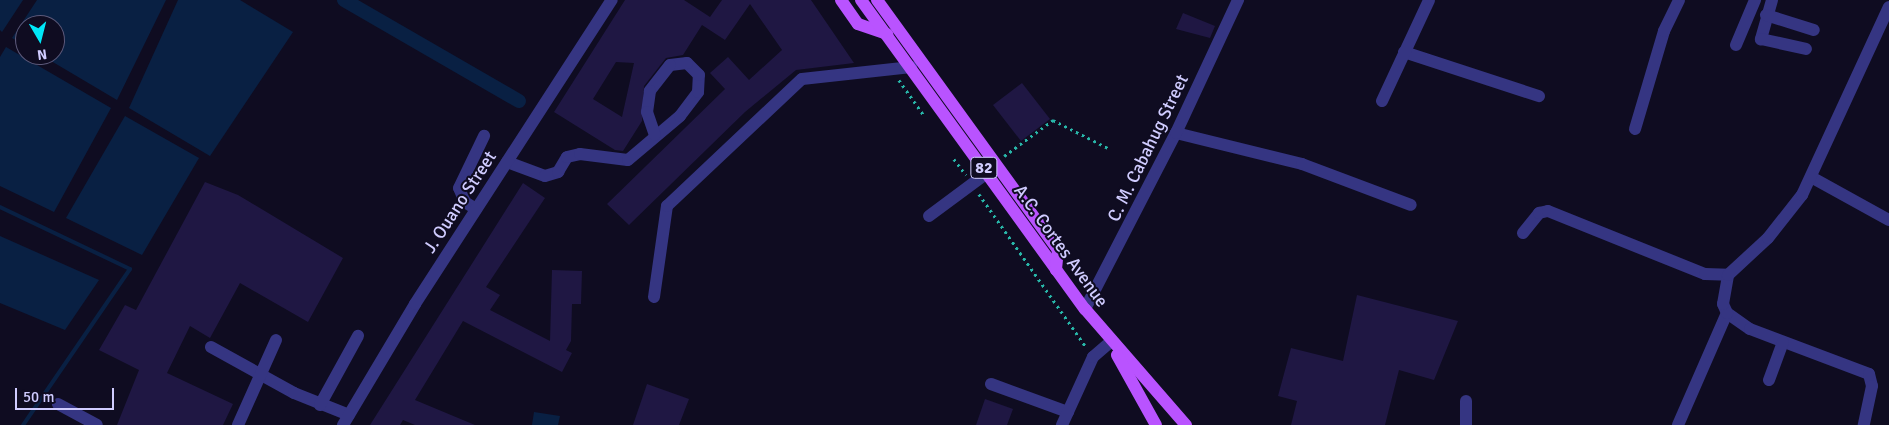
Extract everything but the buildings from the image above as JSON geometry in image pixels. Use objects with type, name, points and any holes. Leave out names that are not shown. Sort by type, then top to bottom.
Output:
[{"type":"main road","points":[[841,0],[858,24],[887,34]]},
{"type":"main road","name":"A.C. Cortes Avenue","points":[[861,0],[1084,309],[1110,342],[1186,425]]},
{"type":"main road","points":[[877,0],[1058,250],[1056,270]]},
{"type":"main road","name":"A.C. Cortes Avenue","points":[[1110,342],[1156,425]]},
{"type":"street","name":"J. Ouano Street","points":[[346,420],[476,209],[612,0]]},
{"type":"street","name":"C. M. Cabahug Street","points":[[1084,309],[1176,133],[1238,0]]},
{"type":"street","points":[[1382,101],[1429,0]]},
{"type":"street","points":[[1635,129],[1664,32],[1679,0]]},
{"type":"street","points":[[1736,45],[1755,0]]},
{"type":"street","points":[[1772,0],[1766,15],[1761,39],[1806,49]]},
{"type":"street","points":[[1864,425],[1872,386],[1869,374],[1791,341],[1783,342],[1727,313],[1723,304],[1728,275],[1768,238],[1802,194],[1889,7]]},
{"type":"street","points":[[1766,15],[1814,30]]},
{"type":"street","points":[[1404,52],[1539,96]]},
{"type":"street","points":[[507,162],[545,176],[558,172],[567,158],[580,154],[628,160],[655,135],[680,116],[698,92],[699,75],[687,63],[670,65],[650,91],[647,112],[655,135]]},
{"type":"street","points":[[654,297],[667,206],[802,79],[911,67]]},
{"type":"street","points":[[1176,133],[1302,164],[1411,205]]},
{"type":"street","points":[[476,209],[465,202],[459,188],[484,136]]},
{"type":"street","points":[[929,216],[987,173]]},
{"type":"street","points":[[1810,179],[1889,220]]},
{"type":"street","points":[[1523,233],[1539,213],[1548,211],[1705,274],[1728,275]]},
{"type":"street","points":[[1678,425],[1727,313]]},
{"type":"street","points":[[320,405],[358,336]]},
{"type":"street","points":[[238,425],[264,374],[276,340]]},
{"type":"street","points":[[1062,425],[1092,356],[1110,342]]},
{"type":"street","points":[[1769,380],[1783,342]]},
{"type":"street","points":[[211,346],[346,420]]},
{"type":"street","points":[[991,384],[1068,412]]},
{"type":"street","points":[[1466,401],[1466,425]]},
{"type":"street","points":[[58,404],[97,425]]},
{"type":"path","points":[[891,69],[923,114]]},
{"type":"path","points":[[1001,159],[1053,120],[1110,149]]},
{"type":"path","points":[[954,159],[1092,356]]},
{"type":"water","points":[[0,0],[23,0],[2,32],[0,30]]},
{"type":"water","points":[[37,0],[166,0],[117,100],[58,65],[65,65],[65,15],[27,15]]},
{"type":"water","points":[[178,0],[240,0],[293,32],[210,156],[129,108]]},
{"type":"water","points":[[6,47],[15,52],[15,65],[37,65],[111,108],[54,212],[0,186],[0,57]]},
{"type":"water","points":[[125,116],[199,158],[142,255],[66,218]]},
{"type":"water","points":[[0,236],[99,280],[65,330],[0,303]]},
{"type":"water","points":[[534,412],[560,416],[558,425],[532,425]]},
{"type":"waterway","points":[[344,0],[519,101]]},
{"type":"waterway","points":[[0,207],[130,269],[23,425]]}]
